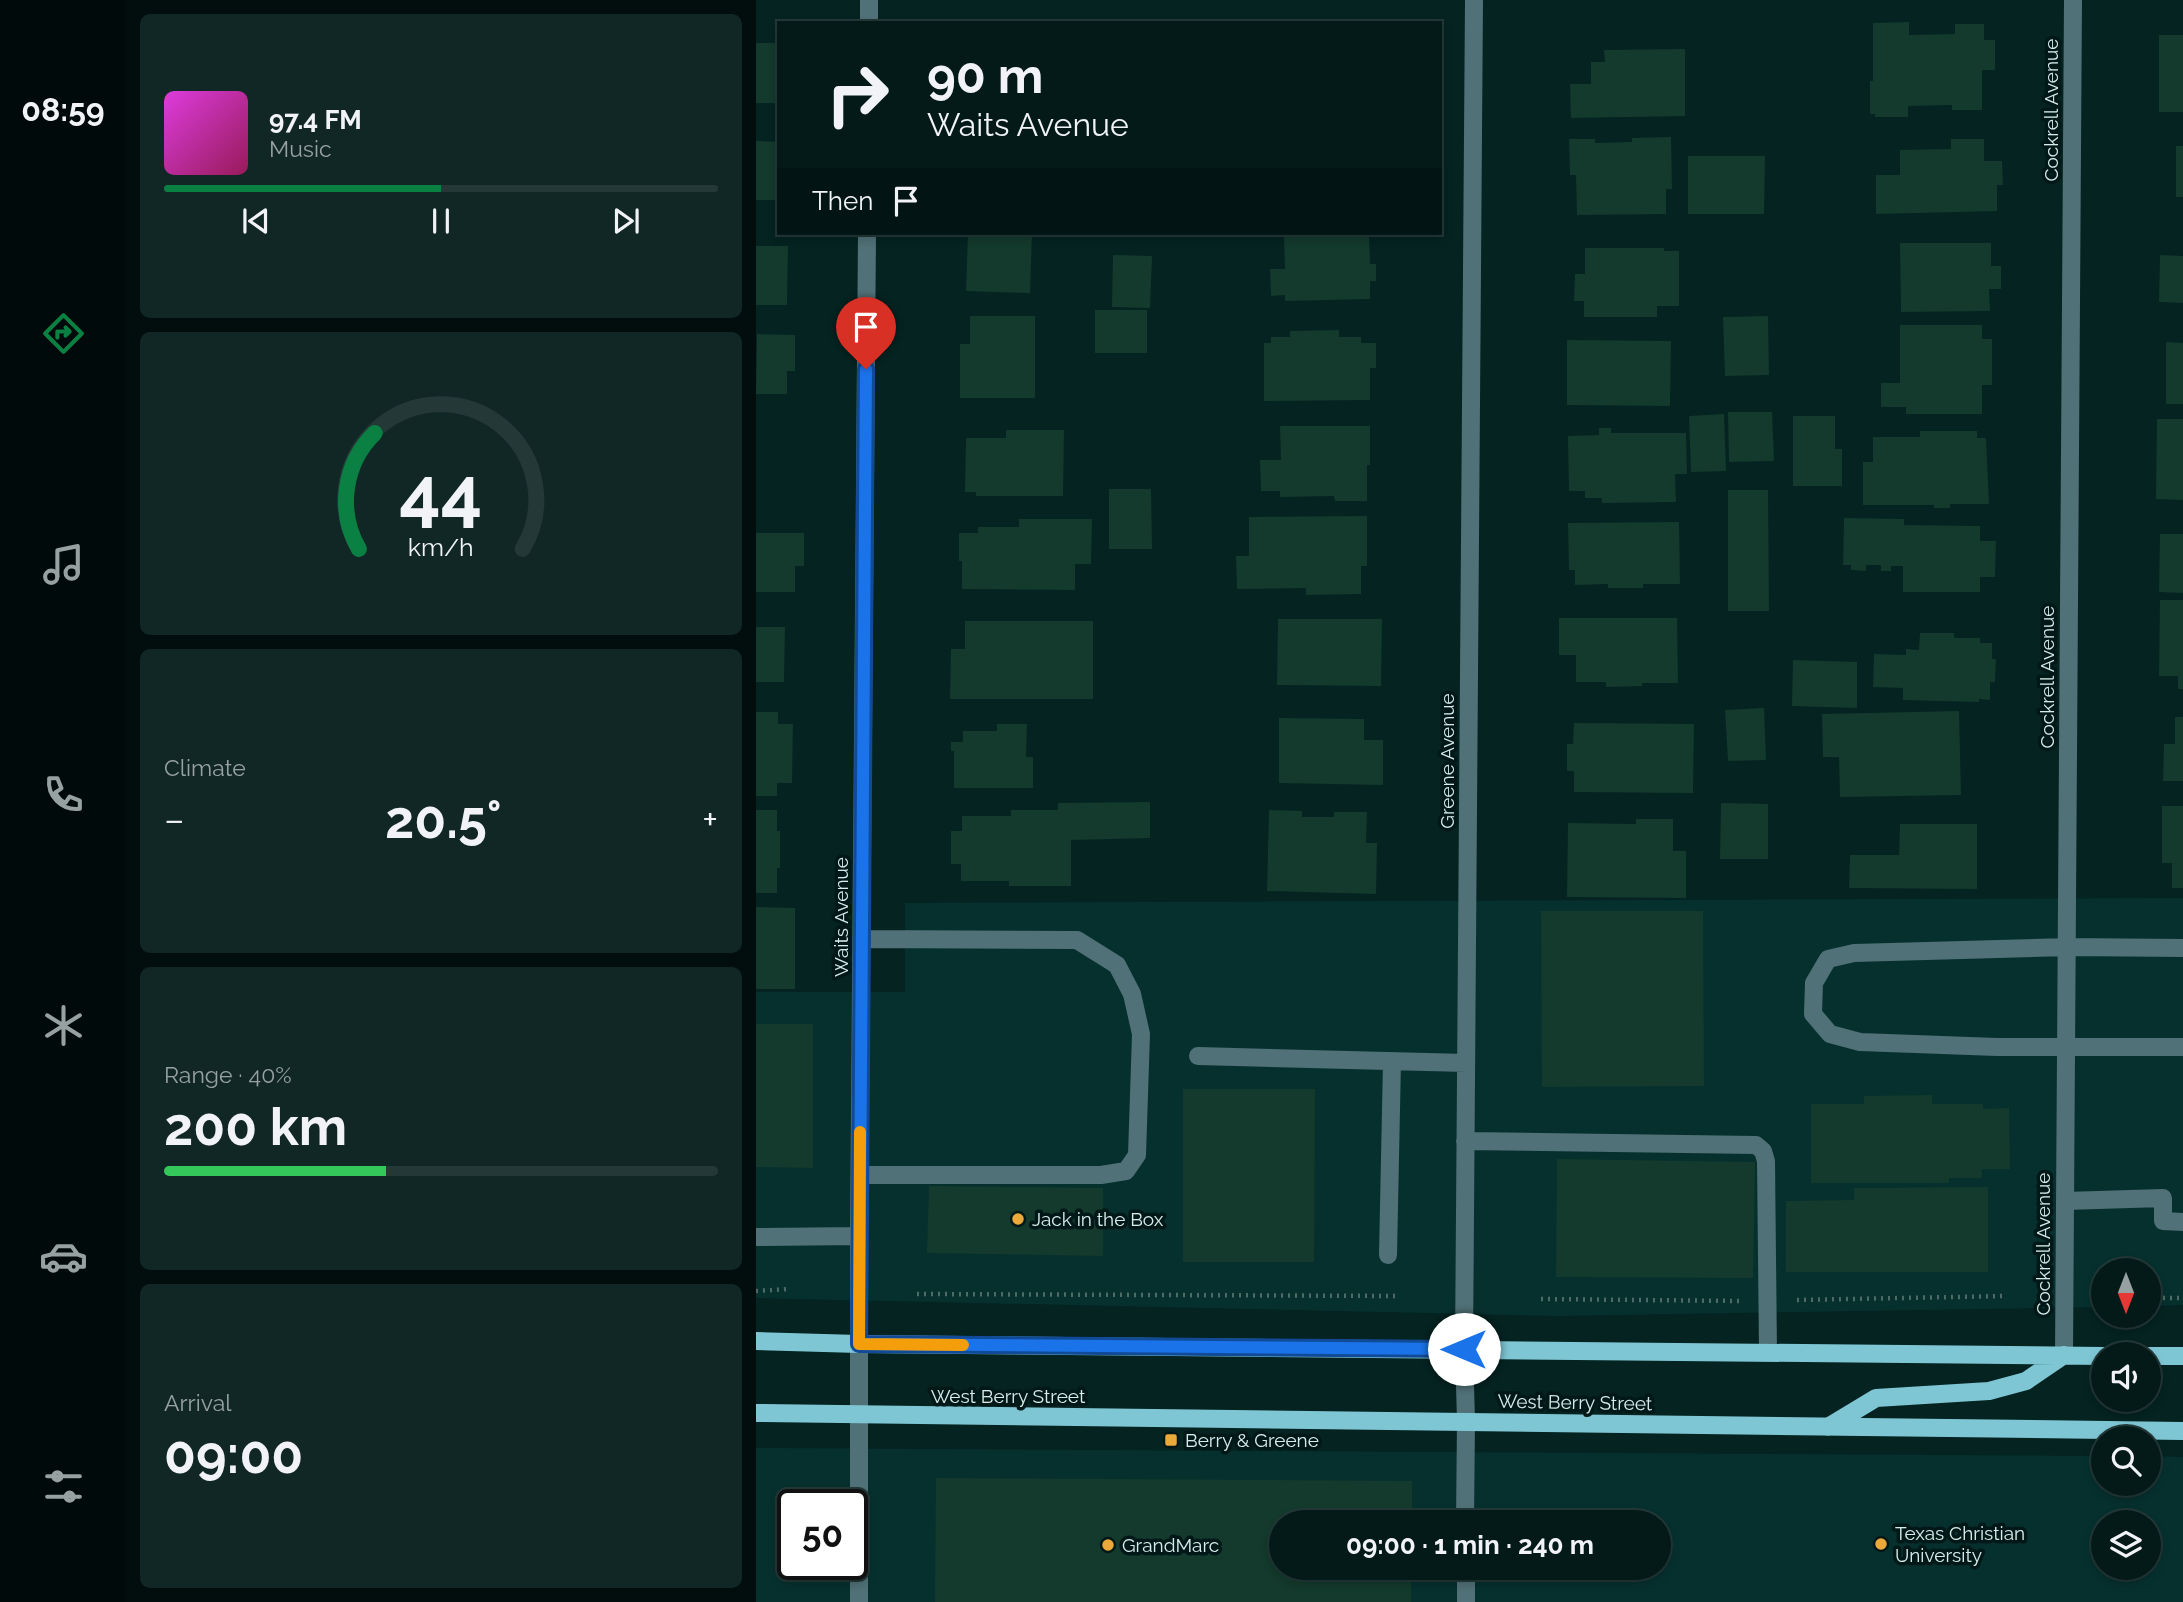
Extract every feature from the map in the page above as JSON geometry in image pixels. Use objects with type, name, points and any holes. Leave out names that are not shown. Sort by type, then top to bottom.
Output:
[{"type":"main road","points":[[756,1341],[2091,1356]]},
{"type":"main road","points":[[1828,1427],[1877,1398],[1989,1391],[2026,1381],[2064,1355]]},
{"type":"main road","points":[[2161,1356],[2183,1356]]},
{"type":"main road","name":"West Berry Street","points":[[756,1413],[2183,1431]]},
{"type":"street","points":[[869,0],[869,21]]},
{"type":"street","name":"Greene Avenue","points":[[1465,1510],[1465,1141],[1474,0]]},
{"type":"street","name":"Cockrell Avenue","points":[[2064,1355],[2073,0]]},
{"type":"street","name":"Waits Avenue","points":[[859,1602],[859,1236],[867,235]]},
{"type":"street","points":[[860,1175],[1101,1175],[1126,1171],[1137,1155],[1141,1034],[1132,994],[1118,965],[1077,940],[862,939]]},
{"type":"street","points":[[2183,948],[2067,947],[1854,953],[1828,959],[1814,983],[1813,1014],[1830,1034],[1860,1042],[1997,1047],[2183,1047]]},
{"type":"street","points":[[1198,1056],[1466,1063]]},
{"type":"street","points":[[1388,1255],[1392,1061]]},
{"type":"street","points":[[1465,1141],[1756,1145],[1763,1151],[1766,1161],[1768,1352]]},
{"type":"street","points":[[2065,1201],[2163,1198],[2163,1221],[2183,1222]]},
{"type":"street","points":[[756,1237],[859,1236]]},
{"type":"street","points":[[1466,1580],[1466,1602]]},
{"type":"path","points":[[756,1291],[789,1289]]},
{"type":"path","points":[[917,1294],[1399,1296]]},
{"type":"path","points":[[2161,1298],[2183,1298]]},
{"type":"shaded area","points":[[2183,898],[2183,1305],[2161,1306],[2161,1258],[2091,1258],[2091,1307],[1557,1316],[756,1298],[756,992],[905,992],[905,903]]},
{"type":"shaded area","name":"Texas Christian University","points":[[756,1448],[2091,1456],[2091,1496],[2161,1496],[2161,1456],[2183,1457],[2183,1602],[756,1602]]},
{"type":"building","points":[[1909,22],[1909,35],[1955,34],[1955,24],[1984,24],[1984,40],[1995,40],[1995,70],[1982,70],[1982,110],[1952,110],[1952,105],[1908,106],[1908,117],[1875,117],[1875,114],[1870,114],[1873,23]]},
{"type":"building","points":[[2159,35],[2183,35],[2183,112],[2159,112]]},
{"type":"building","points":[[756,43],[776,43],[777,103],[756,103]]},
{"type":"building","points":[[1685,49],[1685,116],[1571,118],[1570,84],[1591,84],[1591,62],[1605,62],[1604,50]]},
{"type":"building","points":[[1671,137],[1672,189],[1666,189],[1666,214],[1577,215],[1576,175],[1570,175],[1569,139],[1595,139],[1595,143]]},
{"type":"building","points":[[1951,139],[1984,139],[1984,161],[2002,161],[2003,185],[1997,185],[1997,211],[1876,214],[1876,175],[1900,175],[1900,150],[1951,149]]},
{"type":"building","points":[[756,141],[777,142],[777,200],[756,200]]},
{"type":"building","points":[[2176,146],[2183,146],[2183,197],[2176,197]]},
{"type":"building","points":[[1688,156],[1765,156],[1764,214],[1688,214]]},
{"type":"building","points":[[968,235],[1032,235],[1030,293],[966,291]]},
{"type":"building","points":[[1369,235],[1370,264],[1376,264],[1376,281],[1370,281],[1370,299],[1285,301],[1285,295],[1271,296],[1270,269],[1285,269],[1284,237]]},
{"type":"building","points":[[1900,243],[1991,243],[1991,266],[2001,266],[2001,289],[1989,289],[1990,311],[1901,312]]},
{"type":"building","points":[[756,246],[788,246],[787,305],[756,305]]},
{"type":"building","points":[[1585,248],[1664,248],[1664,251],[1679,251],[1679,306],[1657,306],[1657,317],[1584,317],[1584,301],[1574,301],[1575,274],[1585,274]]},
{"type":"building","points":[[1113,255],[1152,256],[1150,308],[1112,307]]},
{"type":"building","points":[[2160,255],[2183,256],[2183,303],[2159,302]]},
{"type":"building","points":[[1095,310],[1147,310],[1147,353],[1095,353]]},
{"type":"building","points":[[970,316],[1035,316],[1035,398],[960,398],[960,344],[970,344]]},
{"type":"building","points":[[1768,316],[1769,375],[1725,376],[1723,317]]},
{"type":"building","points":[[1900,325],[1982,325],[1982,339],[1992,339],[1992,385],[1982,385],[1982,414],[1906,414],[1906,407],[1881,407],[1881,383],[1900,383]]},
{"type":"building","points":[[1339,330],[1339,337],[1361,337],[1361,343],[1376,343],[1376,368],[1370,368],[1370,400],[1264,401],[1264,343],[1271,343],[1271,337],[1290,337],[1290,331]]},
{"type":"building","points":[[757,334],[795,335],[795,371],[787,371],[787,394],[756,394]]},
{"type":"building","points":[[1567,340],[1671,341],[1670,406],[1567,405]]},
{"type":"building","points":[[2166,342],[2183,343],[2183,404],[2166,404]]},
{"type":"building","points":[[1728,412],[1772,412],[1774,461],[1729,462]]},
{"type":"building","points":[[1724,414],[1726,471],[1691,472],[1689,416]]},
{"type":"building","points":[[1793,416],[1835,416],[1835,449],[1842,449],[1842,486],[1793,486]]},
{"type":"building","points":[[2157,419],[2183,419],[2183,500],[2156,499]]},
{"type":"building","points":[[1280,426],[1370,426],[1367,501],[1335,501],[1334,496],[1280,497],[1280,491],[1261,491],[1260,460],[1281,460]]},
{"type":"building","points":[[1599,428],[1611,428],[1611,433],[1686,433],[1687,474],[1675,474],[1676,502],[1602,503],[1602,498],[1585,498],[1585,491],[1569,491],[1568,436],[1599,435]]},
{"type":"building","points":[[1006,430],[1064,430],[1063,496],[976,496],[976,492],[965,492],[966,438],[1006,438]]},
{"type":"building","points":[[1920,431],[1977,431],[1977,438],[1986,438],[1989,504],[1950,504],[1950,508],[1934,508],[1934,505],[1863,505],[1863,462],[1873,462],[1873,437],[1920,437]]},
{"type":"building","points":[[1109,489],[1151,489],[1152,549],[1109,549]]},
{"type":"building","points":[[1728,490],[1768,490],[1769,611],[1728,611]]},
{"type":"building","points":[[1367,516],[1367,566],[1361,566],[1361,594],[1306,595],[1306,588],[1237,589],[1236,556],[1249,556],[1249,517]]},
{"type":"building","points":[[1844,518],[1904,519],[1904,525],[1980,526],[1980,541],[1996,541],[1995,577],[1980,577],[1980,592],[1903,592],[1903,566],[1891,566],[1891,571],[1881,571],[1881,565],[1866,565],[1866,571],[1851,570],[1851,565],[1843,565]]},
{"type":"building","points":[[1019,519],[1092,519],[1091,564],[1075,564],[1075,590],[962,589],[959,533],[978,533],[978,527],[1019,527]]},
{"type":"building","points":[[1679,522],[1680,584],[1643,584],[1643,588],[1608,588],[1608,584],[1575,585],[1575,570],[1569,570],[1568,523]]},
{"type":"building","points":[[756,533],[804,533],[804,566],[795,566],[795,592],[756,592]]},
{"type":"building","points":[[2160,534],[2183,534],[2183,593],[2159,592]]},
{"type":"building","points":[[2160,600],[2183,600],[2183,689],[2178,689],[2178,676],[2159,676]]},
{"type":"building","points":[[1559,618],[1677,618],[1678,683],[1606,687],[1606,682],[1576,682],[1576,655],[1559,655]]},
{"type":"building","points":[[1278,619],[1382,619],[1381,686],[1277,685]]},
{"type":"building","points":[[965,621],[1093,621],[1093,699],[950,699],[951,649],[965,649]]},
{"type":"building","points":[[756,627],[785,627],[784,682],[756,682]]},
{"type":"building","points":[[1920,633],[1954,633],[1954,638],[1980,638],[1980,643],[1992,643],[1992,659],[1996,659],[1995,682],[1990,682],[1990,700],[1903,700],[1903,688],[1873,687],[1874,654],[1906,655],[1906,649],[1919,650]]},
{"type":"building","points":[[1793,660],[1857,662],[1857,708],[1792,706]]},
{"type":"building","points":[[1764,708],[1766,760],[1728,761],[1725,710]]},
{"type":"building","points":[[1959,711],[1961,795],[1840,797],[1839,757],[1823,757],[1822,714]]},
{"type":"building","points":[[756,712],[778,712],[778,724],[793,724],[792,783],[777,783],[777,796],[756,796]]},
{"type":"building","points":[[2175,717],[2183,717],[2183,781],[2163,781],[2164,744],[2175,744]]},
{"type":"building","points":[[1279,718],[1364,719],[1364,740],[1383,740],[1383,785],[1279,783]]},
{"type":"building","points":[[1574,723],[1694,724],[1693,793],[1574,792],[1574,771],[1567,771],[1567,744],[1573,744]]},
{"type":"building","points":[[997,724],[1027,724],[1026,757],[1033,757],[1033,788],[954,788],[954,751],[951,751],[951,742],[963,742],[963,731],[997,731]]},
{"type":"building","points":[[1150,802],[1150,838],[1071,840],[1071,886],[1009,886],[1009,881],[961,881],[961,864],[951,864],[951,831],[962,831],[962,816],[1011,816],[1011,810],[1058,810],[1058,803]]},
{"type":"building","points":[[1721,803],[1768,804],[1768,859],[1720,859]]},
{"type":"building","points":[[2162,806],[2183,806],[2183,888],[2172,888],[2172,863],[2162,863]]},
{"type":"building","points":[[756,810],[777,810],[780,868],[777,868],[777,893],[756,893]]},
{"type":"building","points":[[1269,810],[1302,811],[1302,817],[1334,817],[1334,812],[1367,812],[1366,843],[1377,843],[1376,894],[1267,891]]},
{"type":"building","points":[[1636,819],[1673,819],[1673,851],[1686,851],[1686,898],[1567,897],[1568,823],[1636,824]]},
{"type":"building","points":[[1900,824],[1977,824],[1977,889],[1849,888],[1850,855],[1899,855]]},
{"type":"building","points":[[756,907],[795,908],[795,989],[756,989]]},
{"type":"building","points":[[1541,911],[1703,911],[1704,1086],[1542,1087]]},
{"type":"building","points":[[756,1024],[813,1024],[813,1168],[756,1167]]},
{"type":"building","points":[[1183,1089],[1315,1089],[1314,1262],[1183,1262]]},
{"type":"building","points":[[1932,1095],[1932,1104],[1983,1104],[1983,1109],[2009,1108],[2010,1169],[1982,1169],[1982,1178],[1949,1178],[1949,1183],[1811,1183],[1811,1104],[1864,1104],[1864,1096]]},
{"type":"building","points":[[1557,1159],[1755,1162],[1753,1278],[1556,1277]]},
{"type":"building","points":[[929,1186],[1103,1188],[1103,1256],[927,1253]]},
{"type":"building","points":[[1988,1187],[1988,1272],[1786,1272],[1786,1201],[1854,1200],[1854,1188]]},
{"type":"building","name":"GrandMarc","points":[[936,1478],[1412,1481],[1412,1510],[1269,1510],[1269,1580],[1411,1580],[1411,1602],[935,1602]]},
{"type":"slow traffic","points":[[860,1132],[859,1344],[963,1345]]},
{"type":"place","name":"Jack in the Box","points":[[1018,1219]]},
{"type":"place","name":"Berry & Greene","points":[[1171,1440]]},
{"type":"place","name":"Texas Christian University","points":[[1881,1544]]},
{"type":"place","name":"GrandMarc","points":[[1108,1545]]},
{"type":"route","points":[[866,369],[859,1344],[1464,1349]]}]
